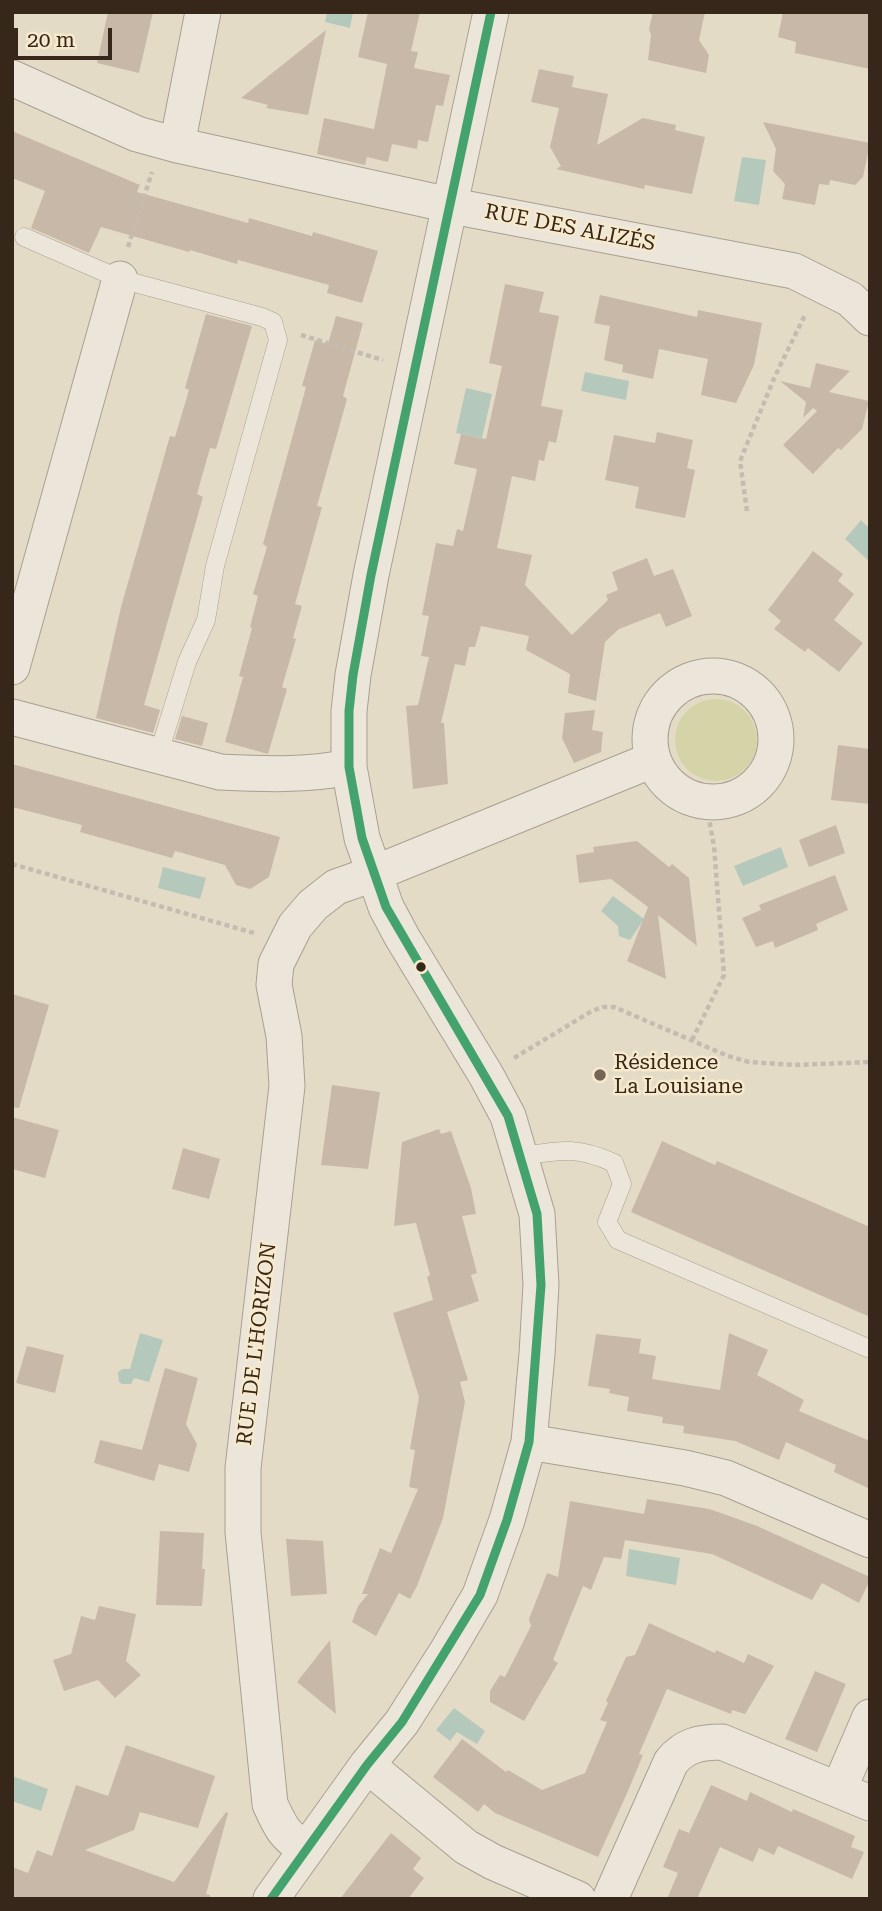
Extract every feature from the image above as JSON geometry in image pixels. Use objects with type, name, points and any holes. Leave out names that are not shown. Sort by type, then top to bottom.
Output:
[{"type":"street","points":[[170,144],[203,12]]},
{"type":"street","points":[[271,1899],[368,1765],[402,1723],[480,1595],[507,1520],[528,1442],[541,1285],[537,1213],[522,1156],[508,1116],[402,937],[373,874],[360,827],[349,767],[352,675],[373,562],[491,12]]},
{"type":"street","name":"RUE DES ALIZÉS","points":[[12,78],[137,134],[170,144],[450,204],[794,271],[849,299],[870,318]]},
{"type":"street","points":[[12,667],[120,279]]},
{"type":"street","points":[[712,676],[736,680],[757,694],[771,714],[776,733],[774,757],[764,776],[749,792],[731,800],[706,803],[685,797],[669,786],[652,760],[649,738],[653,715],[665,696],[685,682],[712,676]]},
{"type":"street","points":[[12,717],[230,773],[334,770],[349,767]]},
{"type":"street","name":"RUE DE L'HORIZON","points":[[306,1849],[291,1840],[281,1828],[270,1804],[243,1532],[243,1468],[287,1086],[284,1036],[274,985],[276,964],[295,926],[313,905],[336,887],[652,760]]},
{"type":"street","points":[[528,1442],[685,1468],[726,1478],[870,1540]]},
{"type":"street","points":[[610,1899],[671,1762],[680,1751],[700,1742],[722,1742],[855,1796],[870,1717]]},
{"type":"street","points":[[368,1765],[466,1847],[493,1862],[578,1899]]},
{"type":"lane","points":[[24,237],[120,279],[262,317],[273,322],[277,330],[278,340],[215,566],[206,620],[187,662],[158,756]]},
{"type":"lane","points":[[522,1156],[568,1149],[596,1155],[614,1163],[622,1184],[607,1222],[618,1240],[870,1349]]},
{"type":"path","points":[[120,279],[128,247],[170,144]]},
{"type":"path","points":[[747,511],[740,461],[775,376],[821,284]]},
{"type":"path","points":[[277,330],[415,370]]},
{"type":"path","points":[[692,1040],[724,975],[714,846],[706,803]]},
{"type":"path","points":[[12,864],[252,932],[283,947]]},
{"type":"path","points":[[486,1075],[603,1007],[624,1010],[749,1062],[795,1065],[870,1062]]},
{"type":"green space","points":[[716,699],[732,702],[745,711],[754,724],[757,740],[754,756],[745,769],[732,778],[716,781],[700,778],[687,769],[678,756],[675,740],[678,724],[687,711],[700,702]]},
{"type":"shaded area","points":[[327,12],[353,12],[350,28],[325,22]]},
{"type":"shaded area","points":[[742,157],[766,160],[759,205],[734,201]]},
{"type":"shaded area","points":[[585,372],[629,381],[626,400],[581,391]]},
{"type":"shaded area","points":[[466,388],[492,394],[482,438],[456,433]]},
{"type":"shaded area","points":[[861,520],[870,529],[870,562],[845,539]]},
{"type":"shaded area","points":[[781,847],[788,867],[743,886],[734,866]]},
{"type":"shaded area","points":[[163,867],[206,878],[200,899],[158,888]]},
{"type":"shaded area","points":[[613,896],[644,919],[630,940],[619,936],[618,926],[601,911]]},
{"type":"shaded area","points":[[140,1333],[163,1340],[149,1382],[134,1378],[131,1384],[122,1384],[119,1382],[118,1372],[130,1369]]},
{"type":"shaded area","points":[[629,1549],[680,1558],[676,1585],[626,1576]]},
{"type":"shaded area","points":[[454,1708],[485,1731],[477,1744],[457,1732],[450,1741],[436,1730]]},
{"type":"shaded area","points":[[12,1776],[48,1789],[41,1811],[12,1801]]},
{"type":"building","points":[[108,12],[153,12],[139,73],[97,63]]},
{"type":"building","points":[[368,12],[420,12],[411,51],[418,52],[414,68],[450,75],[443,106],[436,105],[428,142],[418,140],[417,149],[392,144],[388,162],[367,157],[365,165],[317,154],[324,118],[374,129],[387,64],[358,57]]},
{"type":"building","points":[[653,12],[705,12],[699,40],[709,55],[706,73],[648,60],[651,35],[649,29]]},
{"type":"building","points":[[783,12],[870,12],[870,69],[795,53],[796,42],[778,37]]},
{"type":"building","points":[[326,30],[308,115],[266,108],[268,105],[241,98]]},
{"type":"building","points":[[539,69],[574,76],[572,87],[608,94],[597,145],[643,118],[676,125],[675,130],[705,137],[692,194],[645,185],[644,189],[556,169],[561,166],[550,147],[559,108],[531,102]]},
{"type":"building","points":[[763,122],[870,143],[863,177],[855,185],[830,180],[829,185],[819,184],[815,205],[782,199],[785,184],[773,171],[776,149]]},
{"type":"building","points":[[12,131],[140,185],[137,192],[248,223],[249,218],[312,236],[313,232],[378,251],[362,303],[327,293],[329,285],[238,260],[237,264],[190,250],[189,252],[101,227],[89,253],[31,228],[45,191],[12,178]]},
{"type":"building","points":[[505,284],[544,292],[539,312],[559,316],[541,406],[563,410],[556,443],[549,441],[544,461],[539,460],[535,481],[512,476],[497,548],[532,555],[525,585],[572,635],[608,600],[606,595],[618,590],[612,572],[647,558],[654,576],[673,569],[692,616],[666,627],[660,613],[619,629],[605,642],[596,701],[568,693],[570,674],[526,650],[529,636],[481,626],[475,647],[469,647],[465,666],[455,664],[441,723],[444,723],[448,784],[413,789],[406,706],[418,705],[429,657],[421,656],[429,616],[422,615],[436,543],[453,546],[457,529],[463,531],[477,469],[454,464],[461,434],[486,439],[502,366],[489,363]]},
{"type":"building","points":[[600,295],[697,317],[698,310],[762,323],[754,365],[736,403],[701,395],[708,359],[659,349],[653,379],[622,372],[623,365],[604,360],[610,326],[594,323]]},
{"type":"building","points":[[206,314],[252,326],[216,449],[210,448],[197,494],[203,497],[144,705],[160,710],[153,733],[96,718],[121,607],[170,436],[175,437],[189,390],[185,388]]},
{"type":"building","points":[[336,316],[363,323],[343,396],[347,399],[317,506],[322,507],[295,604],[302,606],[282,687],[287,689],[268,754],[225,742],[243,677],[239,676],[258,596],[253,594],[267,547],[263,544],[306,387],[302,386],[315,340],[328,344]]},
{"type":"building","points":[[816,363],[850,371],[829,392],[869,401],[862,429],[841,450],[838,448],[813,474],[783,445],[817,411],[813,408],[803,418],[806,402],[780,381],[810,388]]},
{"type":"building","points":[[657,432],[693,440],[687,468],[695,470],[685,518],[635,508],[639,487],[605,480],[614,435],[655,443]]},
{"type":"building","points":[[813,551],[843,574],[838,581],[854,594],[834,620],[863,643],[839,672],[808,648],[805,652],[774,629],[781,621],[768,610]]},
{"type":"building","points":[[595,710],[592,730],[603,732],[601,752],[574,763],[562,738],[565,713]]},
{"type":"building","points":[[182,716],[208,723],[202,746],[175,739]]},
{"type":"building","points":[[838,745],[870,749],[870,804],[831,800]]},
{"type":"building","points":[[12,764],[280,837],[269,877],[250,889],[236,885],[225,865],[175,851],[172,858],[80,832],[82,825],[12,807]]},
{"type":"building","points":[[836,825],[845,853],[809,867],[799,840]]},
{"type":"building","points":[[637,841],[669,867],[672,864],[689,878],[697,946],[658,915],[666,979],[627,961],[648,907],[611,879],[579,883],[576,855],[594,852],[593,847]]},
{"type":"building","points":[[835,875],[848,910],[816,924],[818,930],[775,948],[773,941],[756,947],[742,918],[761,910],[759,905]]},
{"type":"building","points":[[12,994],[49,1005],[19,1108],[12,1107]]},
{"type":"building","points":[[332,1085],[380,1092],[368,1169],[321,1165]]},
{"type":"building","points":[[12,1117],[59,1130],[45,1178],[12,1169]]},
{"type":"building","points":[[439,1129],[441,1134],[451,1131],[471,1188],[476,1214],[462,1216],[477,1273],[471,1275],[479,1301],[447,1312],[468,1380],[460,1382],[465,1402],[443,1518],[410,1599],[399,1593],[376,1636],[352,1622],[358,1606],[368,1594],[362,1594],[380,1548],[391,1553],[418,1489],[409,1487],[415,1450],[410,1449],[419,1397],[393,1313],[433,1300],[427,1277],[430,1275],[416,1223],[394,1226],[402,1142]]},
{"type":"building","points":[[662,1141],[715,1165],[717,1161],[870,1227],[870,1317],[631,1212]]},
{"type":"building","points":[[183,1148],[220,1159],[209,1199],[172,1189]]},
{"type":"building","points":[[729,1333],[768,1350],[757,1375],[804,1400],[799,1411],[870,1441],[870,1489],[834,1472],[836,1465],[786,1442],[779,1460],[735,1441],[683,1433],[684,1426],[662,1423],[663,1417],[627,1411],[629,1397],[609,1393],[610,1389],[588,1386],[596,1334],[641,1339],[639,1353],[656,1356],[652,1379],[720,1390]]},
{"type":"building","points":[[27,1346],[64,1355],[55,1393],[16,1383]]},
{"type":"building","points":[[165,1368],[198,1378],[186,1424],[197,1444],[189,1472],[159,1464],[154,1481],[94,1463],[100,1440],[142,1450]]},
{"type":"building","points":[[647,1499],[709,1509],[757,1526],[870,1577],[870,1580],[859,1603],[822,1583],[812,1600],[712,1554],[625,1540],[621,1559],[604,1557],[591,1590],[583,1586],[553,1660],[558,1663],[524,1721],[490,1702],[490,1691],[500,1675],[505,1677],[531,1626],[529,1619],[547,1573],[558,1577],[570,1501],[644,1514]]},
{"type":"building","points":[[160,1531],[204,1533],[202,1606],[156,1605]]},
{"type":"building","points":[[286,1539],[323,1541],[327,1594],[291,1596]]},
{"type":"building","points":[[99,1606],[136,1614],[126,1661],[141,1675],[115,1698],[98,1680],[64,1691],[53,1660],[71,1654],[81,1616],[95,1620]]},
{"type":"building","points":[[649,1623],[744,1663],[748,1654],[774,1666],[745,1714],[732,1710],[731,1714],[667,1689],[639,1754],[643,1755],[598,1857],[495,1813],[484,1804],[478,1812],[433,1777],[462,1739],[506,1772],[508,1770],[542,1790],[585,1773],[607,1722],[600,1720],[608,1703],[606,1701],[626,1657],[635,1655]]},
{"type":"building","points":[[330,1640],[336,1714],[297,1682]]},
{"type":"building","points":[[815,1671],[846,1684],[817,1752],[785,1739]]},
{"type":"building","points":[[126,1745],[215,1776],[198,1828],[140,1812],[134,1830],[85,1850],[174,1882],[226,1812],[228,1813],[206,1894],[210,1895],[210,1899],[12,1899],[12,1867],[28,1873],[37,1850],[52,1856],[76,1785],[108,1796]]},
{"type":"building","points":[[711,1785],[747,1801],[750,1792],[792,1812],[793,1809],[855,1836],[851,1847],[864,1852],[852,1879],[778,1846],[774,1855],[759,1848],[753,1862],[720,1847],[697,1899],[667,1899],[678,1873],[663,1867],[679,1829],[689,1833]]},
{"type":"building","points":[[391,1833],[421,1858],[413,1869],[424,1878],[408,1899],[340,1899]]},
{"type":"transit line","points":[[271,1899],[367,1765],[402,1722],[480,1595],[507,1520],[529,1442],[541,1285],[537,1214],[508,1116],[386,907],[362,838],[349,767],[349,711],[353,675],[371,575],[491,12]]},
{"type":"place","name":"Résidence La Louisiane","points":[[600,1075]]}]
